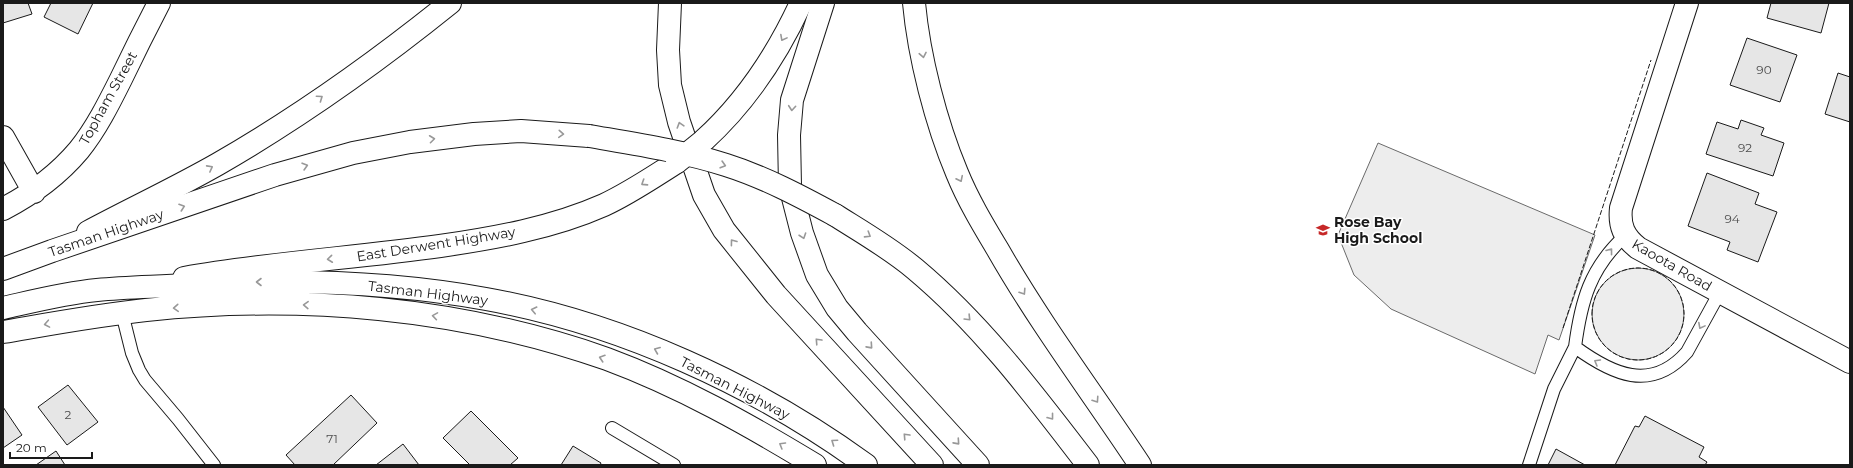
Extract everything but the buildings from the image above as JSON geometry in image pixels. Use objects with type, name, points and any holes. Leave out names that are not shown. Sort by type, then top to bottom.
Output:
[{"type":"main road","name":"Topham Street","points":[[3,209],[34,192],[59,171],[79,150],[92,133],[159,3]]},
{"type":"main road","points":[[52,251],[216,165],[259,140],[373,61],[419,28],[450,3]]},
{"type":"main road","points":[[670,3],[668,50],[670,85],[679,122],[704,195],[724,230],[776,295],[932,465]]},
{"type":"main road","name":"East Derwent Highway","points":[[97,290],[225,271],[396,252],[515,234],[565,219],[604,205],[639,187],[677,162],[721,125],[740,104],[759,78],[778,48],[801,3]]},
{"type":"main road","points":[[823,3],[792,100],[789,135],[790,186],[802,233],[817,275],[838,308],[857,332],[978,465]]},
{"type":"main road","points":[[914,3],[926,74],[944,138],[957,174],[980,219],[1012,275],[1140,465]]},
{"type":"main road","name":"Kaoota Road","points":[[1687,3],[1621,208],[1621,226],[1625,236],[1638,248],[1850,362]]},
{"type":"main road","name":"Tasman Highway","points":[[3,269],[275,175],[353,153],[410,142],[474,134],[521,131],[589,136],[677,152],[727,165],[772,183],[834,215],[879,242],[908,264],[950,300],[1014,371],[1088,465]]},
{"type":"main road","points":[[3,137],[34,192]]},
{"type":"main road","name":"Tasman Highway","points":[[3,308],[97,290],[234,282],[305,283],[395,287],[445,292],[487,299],[547,313],[611,332],[662,352],[732,384],[792,416],[831,440],[866,465]]},
{"type":"main road","name":"Tasman Highway","points":[[3,332],[122,313],[200,307],[301,304],[392,310],[474,322],[540,338],[609,360],[707,404],[771,438],[815,465]]},
{"type":"lane","points":[[1529,465],[1554,388],[1575,347],[1582,302],[1589,285],[1611,248],[1625,236]]},
{"type":"lane","points":[[1575,347],[1590,358],[1618,373],[1641,376],[1660,372],[1679,361],[1687,352],[1720,292]]},
{"type":"lane","points":[[122,313],[132,353],[145,380],[214,465]]},
{"type":"lane","points":[[612,428],[674,465]]},
{"type":"shaded area","points":[[1378,143],[1595,235],[1559,340],[1548,335],[1535,374],[1391,309],[1354,275],[1338,235]]},
{"type":"shaded area","points":[[1638,268],[1655,272],[1670,282],[1680,297],[1684,314],[1680,331],[1670,346],[1655,356],[1638,360],[1621,356],[1606,346],[1596,331],[1592,314],[1596,297],[1606,282],[1621,272]]},
{"type":"fence","points":[[1563,328],[1651,60]]},
{"type":"fence","points":[[1638,268],[1655,272],[1670,282],[1680,297],[1684,314],[1680,331],[1670,346],[1655,356],[1638,360],[1621,356],[1606,346],[1596,331],[1592,314],[1596,297],[1606,282],[1621,272],[1638,268]]},
{"type":"place","name":"Rose Bay High School","points":[[1323,230]]}]
